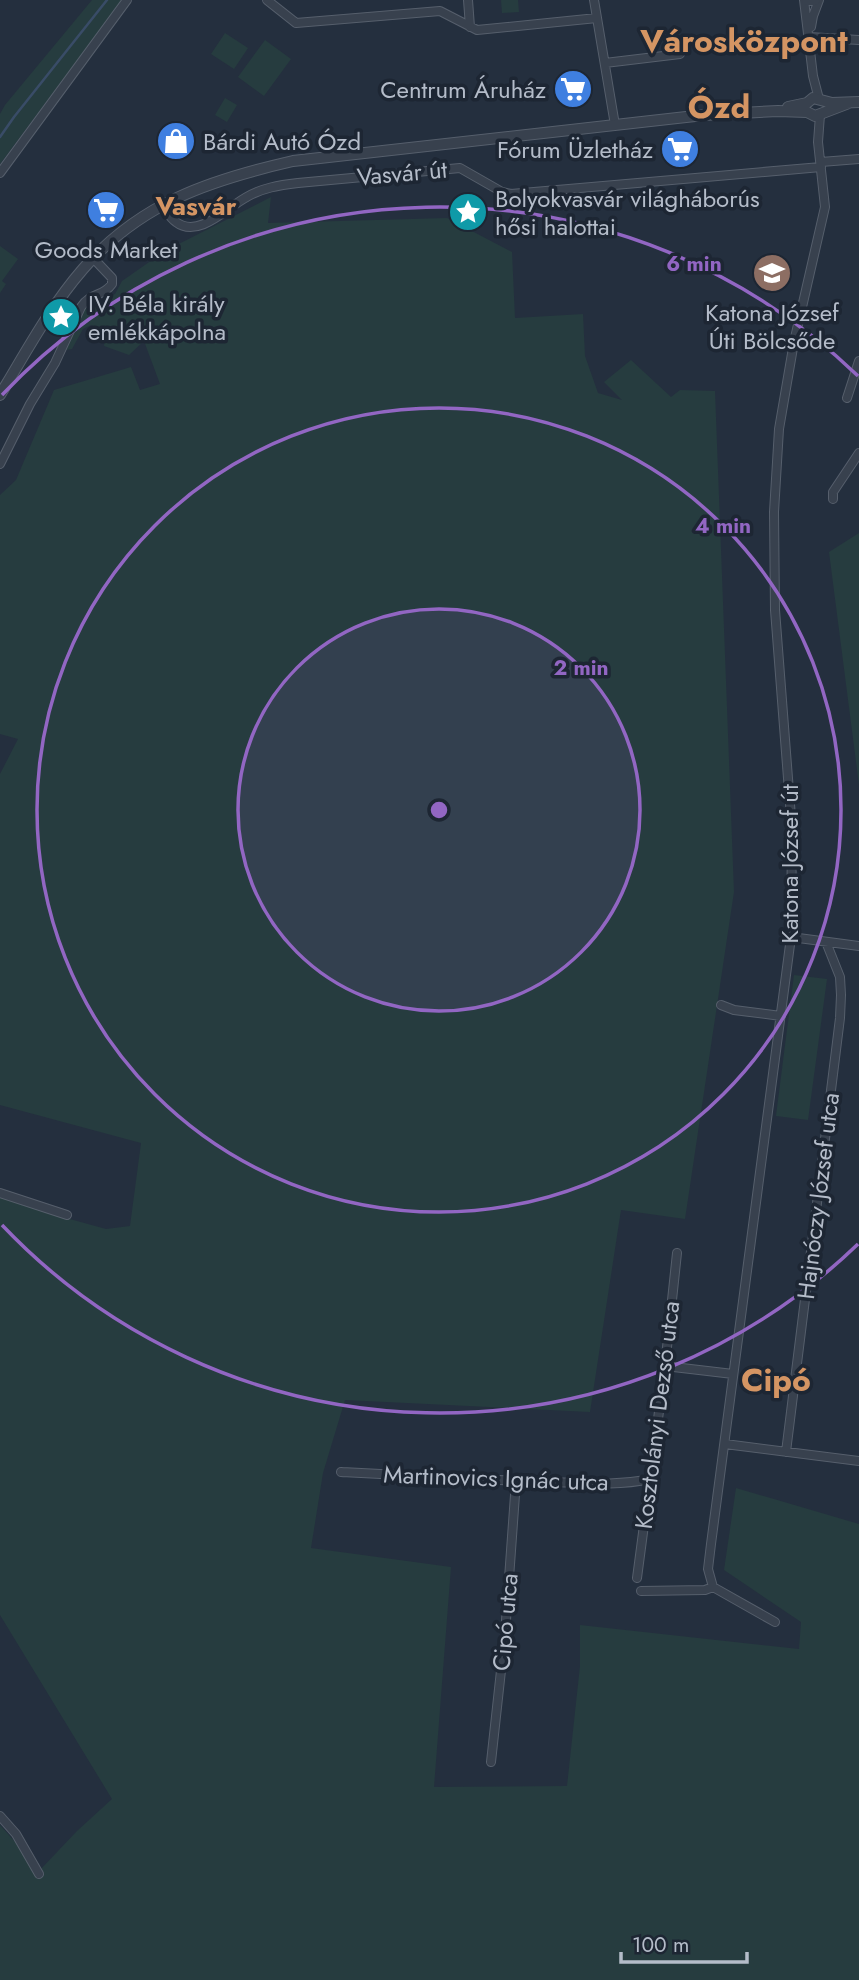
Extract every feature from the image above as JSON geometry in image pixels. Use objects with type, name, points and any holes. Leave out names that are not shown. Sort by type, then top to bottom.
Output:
[{"type":"street","points":[[0,173],[127,0]]},
{"type":"street","points":[[267,0],[296,23],[440,11],[477,30],[597,18]]},
{"type":"street","points":[[468,0],[470,27]]},
{"type":"street","points":[[594,0],[615,125]]},
{"type":"street","points":[[806,0],[817,0],[813,16],[810,37],[806,0]]},
{"type":"street","points":[[810,37],[859,40]]},
{"type":"street","name":"Katona József út","points":[[713,1587],[708,1569],[791,937],[792,830],[775,610],[774,512],[779,429],[794,342],[825,207],[814,107],[810,37]]},
{"type":"street","points":[[605,63],[680,54]]},
{"type":"street","name":"Vasvár út","points":[[0,395],[55,307],[93,258],[124,229],[162,205],[197,188],[293,161],[704,115],[778,111],[854,102]]},
{"type":"street","name":"Vasvár út","points":[[162,205],[177,223],[188,227],[211,220],[247,196],[279,184],[460,168],[502,192],[511,194],[821,165],[843,156],[859,159]]},
{"type":"street","points":[[0,464],[30,404],[55,363],[81,307],[87,298],[103,293],[112,284],[112,278],[93,258]]},
{"type":"street","points":[[847,398],[859,361]]},
{"type":"street","points":[[833,499],[833,492],[859,453]]},
{"type":"street","points":[[791,937],[859,946]]},
{"type":"street","name":"Hajnóczy József utca","points":[[786,1452],[840,1018],[840,977],[826,942]]},
{"type":"street","points":[[722,1005],[734,1010],[781,1016]]},
{"type":"street","points":[[0,1193],[67,1215]]},
{"type":"street","name":"Kosztolányi Dezső utca","points":[[637,1578],[677,1252]]},
{"type":"street","points":[[665,1366],[733,1374]]},
{"type":"street","points":[[725,1444],[859,1461]]},
{"type":"street","name":"Martinovics Ignác utca","points":[[341,1472],[516,1481],[634,1483],[650,1479]]},
{"type":"street","name":"Cipó utca","points":[[491,1762],[505,1634],[516,1481]]},
{"type":"street","points":[[641,1591],[705,1590],[713,1587],[775,1622]]},
{"type":"street","points":[[0,1816],[16,1834],[39,1874]]},
{"type":"green space","points":[[92,0],[122,0],[0,164],[0,114],[5,105]]},
{"type":"green space","points":[[501,0],[518,0],[519,12],[502,13]]},
{"type":"green space","points":[[225,33],[248,48],[234,69],[211,54]]},
{"type":"green space","points":[[265,40],[291,59],[264,96],[238,77]]},
{"type":"green space","points":[[225,98],[237,105],[227,122],[215,115]]},
{"type":"green space","points":[[271,197],[268,223],[447,218],[512,252],[515,318],[583,314],[585,356],[598,393],[622,400],[604,382],[631,360],[671,397],[680,390],[715,391],[734,892],[685,1219],[621,1210],[590,1412],[345,1400],[323,1473],[311,1548],[451,1567],[434,1787],[567,1786],[580,1666],[580,1625],[799,1649],[801,1622],[724,1570],[736,1488],[859,1524],[859,1980],[0,1980],[0,1825],[40,1870],[112,1799],[0,1615],[0,1196],[106,1229],[130,1226],[141,1143],[0,1105],[0,774],[18,739],[0,734],[0,495],[16,480],[54,390],[131,367],[140,390],[160,384],[144,341],[129,355],[104,346],[105,332],[91,325],[83,329],[72,349],[66,350],[85,309],[115,294],[122,281],[165,251]]},
{"type":"green space","points":[[0,246],[18,259],[2,281],[6,284],[0,293]]},
{"type":"green space","points":[[859,533],[859,785],[829,552]]},
{"type":"green space","points":[[794,975],[827,979],[808,1120],[776,1116]]},
{"type":"waterway","points":[[0,137],[107,0]]},
{"type":"place","name":"Centrum Áruház","points":[[573,89]]},
{"type":"place","name":"Bárdi Autó Ózd","points":[[176,141]]},
{"type":"place","name":"Fórum Üzletház","points":[[680,149]]},
{"type":"place","name":"Goods Market","points":[[106,210]]},
{"type":"place","name":"Bolyokvasvár világháborús hősi halottai","points":[[468,212]]},
{"type":"place","name":"Katona József Úti Bölcsőde","points":[[772,273]]},
{"type":"place","name":"IV. Béla király emlékkápolna","points":[[61,317]]},
{"type":"district","name":"Városközpont","points":[[744,41]]},
{"type":"district","name":"Ózd","points":[[719,107]]},
{"type":"district","name":"Vasvár","points":[[196,206]]},
{"type":"district","name":"Cipó","points":[[776,1380]]}]
